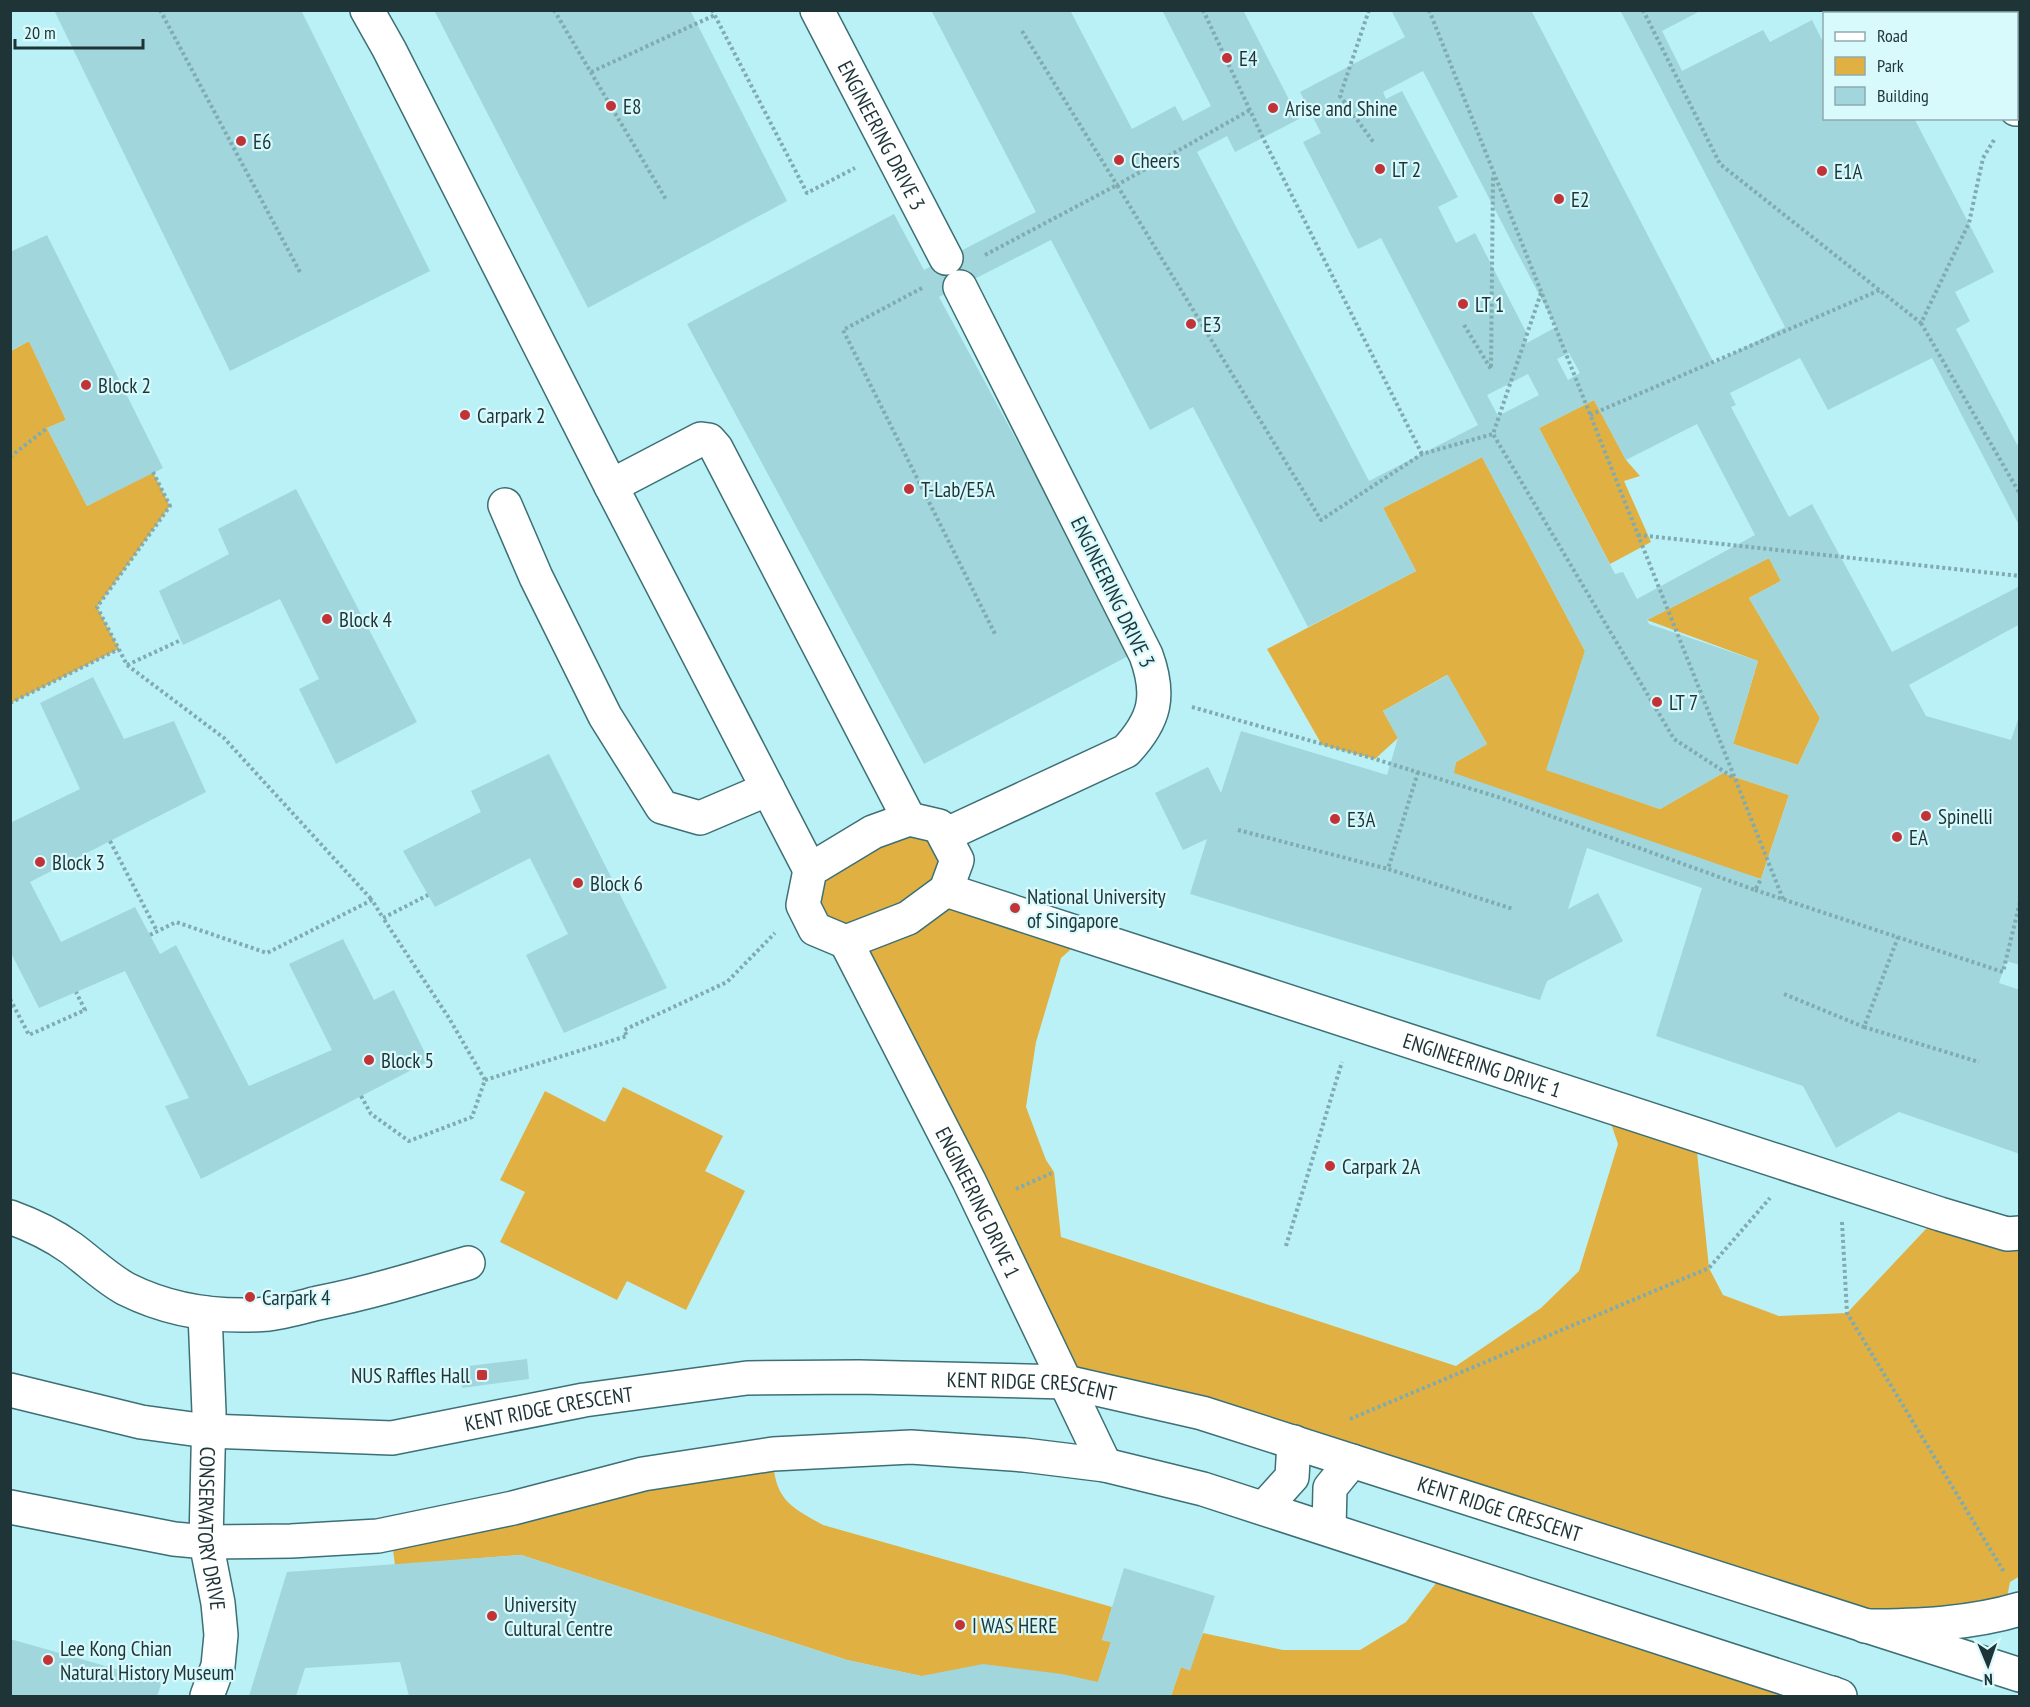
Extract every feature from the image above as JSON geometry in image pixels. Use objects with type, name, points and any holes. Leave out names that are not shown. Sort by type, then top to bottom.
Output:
[{"type":"street","points":[[367,10],[810,870],[803,905],[815,929],[846,942],[908,918],[946,890],[957,860],[939,826],[909,819],[873,832],[810,870]]},
{"type":"street","name":"ENGINEERING DRIVE 3","points":[[818,10],[891,148],[1154,675],[1155,696],[1151,717],[1140,736],[1126,751],[945,835]]},
{"type":"street","points":[[611,486],[700,439],[709,440],[721,458],[909,819]]},
{"type":"street","points":[[505,504],[536,577],[605,716],[662,807],[700,818],[768,789]]},
{"type":"street","name":"ENGINEERING DRIVE 1","points":[[946,890],[1996,1231],[2007,1234],[2019,1233]]},
{"type":"street","name":"ENGINEERING DRIVE 1","points":[[846,942],[969,1181],[1105,1465]]},
{"type":"street","points":[[10,1218],[32,1225],[70,1247],[101,1273],[125,1288],[176,1308],[205,1313],[269,1314],[373,1292],[468,1263]]},
{"type":"street","name":"CONSERVATORY DRIVE","points":[[205,1313],[209,1412],[206,1542],[218,1603],[221,1635],[218,1666],[207,1696]]},
{"type":"street","name":"KENT RIDGE CRESCENT","points":[[10,1390],[141,1422],[207,1431],[392,1438],[584,1400],[747,1378],[859,1377],[1066,1382],[1202,1413],[2019,1675]]},
{"type":"street","points":[[1264,1508],[1292,1477],[1294,1443]]},
{"type":"street","points":[[10,1506],[174,1539],[206,1542],[291,1541],[391,1535],[513,1509],[643,1474],[774,1454],[911,1447],[1024,1455],[1105,1465],[1203,1489],[1836,1695]]},
{"type":"street","points":[[1329,1529],[1330,1488],[1352,1461]]},
{"type":"street","points":[[1865,1626],[1907,1626],[1973,1620],[2019,1609]]},
{"type":"path","points":[[160,10],[301,274]]},
{"type":"path","points":[[554,10],[667,201]]},
{"type":"path","points":[[1203,10],[1250,110],[1422,454]]},
{"type":"path","points":[[1369,10],[1340,96],[1374,143]]},
{"type":"path","points":[[1429,10],[1783,899]]},
{"type":"path","points":[[1643,10],[1720,164],[1921,323],[2019,494]]},
{"type":"path","points":[[591,72],[714,13],[807,194],[891,148]]},
{"type":"path","points":[[1022,31],[1321,520],[1422,454],[1493,434]]},
{"type":"path","points":[[980,258],[1117,185],[1250,110]]},
{"type":"path","points":[[1921,323],[1969,223],[1983,158],[2010,120]]},
{"type":"path","points":[[1464,325],[1491,369],[1493,172]]},
{"type":"path","points":[[927,286],[843,330],[996,636]]},
{"type":"path","points":[[1590,415],[1880,290]]},
{"type":"path","points":[[1541,293],[1493,434],[1674,739],[1734,778]]},
{"type":"path","points":[[10,457],[47,428]]},
{"type":"path","points":[[153,472],[170,506],[97,607],[118,649],[127,665],[224,738],[372,900],[449,1018],[485,1080],[472,1117],[409,1140],[371,1114],[361,1096]]},
{"type":"path","points":[[1638,535],[2019,576]]},
{"type":"path","points":[[127,665],[181,640]]},
{"type":"path","points":[[10,703],[118,649]]},
{"type":"path","points":[[1155,696],[1501,798],[1755,890],[2002,972],[2019,902]]},
{"type":"path","points":[[1388,869],[1418,772]]},
{"type":"path","points":[[1238,830],[1388,869],[1513,909]]},
{"type":"path","points":[[110,841],[158,931]]},
{"type":"path","points":[[1755,890],[1761,879]]},
{"type":"path","points":[[383,918],[428,895]]},
{"type":"path","points":[[150,935],[176,922],[267,953],[372,900]]},
{"type":"path","points":[[485,1080],[627,1036],[624,1030],[727,982],[803,905]]},
{"type":"path","points":[[1864,1027],[1898,937]]},
{"type":"path","points":[[10,999],[29,1035],[85,1010],[76,992]]},
{"type":"path","points":[[1784,994],[1864,1027],[1979,1062]]},
{"type":"path","points":[[1286,1246],[1342,1062]]},
{"type":"path","points":[[1294,1443],[1709,1268],[1798,1166]]},
{"type":"path","points":[[1839,1179],[1847,1313],[2007,1575]]},
{"type":"green space","points":[[29,341],[66,420],[47,428],[87,506],[153,472],[170,506],[97,607],[119,649],[11,703],[11,351]]},
{"type":"green space","points":[[1594,400],[1626,460],[1640,476],[1624,481],[1651,542],[1610,564],[1539,428]]},
{"type":"green space","points":[[1482,457],[1585,651],[1547,770],[1660,809],[1723,773],[1789,795],[1761,879],[1450,783],[1456,762],[1487,744],[1447,675],[1383,711],[1398,738],[1375,759],[1322,745],[1267,649],[1416,571],[1383,508]]},
{"type":"green space","points":[[1769,558],[1781,581],[1749,598],[1820,718],[1798,765],[1733,744],[1758,661],[1647,620]]},
{"type":"green space","points":[[939,826],[947,890],[1087,935],[1061,958],[1036,1042],[1026,1107],[1046,1160],[1054,1172],[1061,1237],[1456,1366],[1541,1308],[1579,1271],[1618,1144],[1604,1103],[1695,1133],[1709,1268],[1723,1295],[1779,1316],[1847,1313],[1940,1214],[2019,1233],[2020,1576],[2010,1582],[2004,1613],[1907,1626],[1066,1382],[846,942],[815,929],[810,870],[839,851]]},
{"type":"green space","points":[[623,1087],[723,1136],[705,1171],[745,1191],[686,1310],[627,1281],[617,1300],[500,1242],[525,1192],[500,1180],[545,1091],[605,1122]]},
{"type":"green space","points":[[750,1457],[774,1470],[780,1490],[790,1504],[823,1525],[1112,1607],[1102,1640],[1111,1642],[1098,1682],[921,1676],[847,1660],[521,1555],[395,1565],[391,1535]]},
{"type":"green space","points":[[1447,1569],[1837,1696],[1171,1696],[1181,1667],[1189,1670],[1203,1633],[1283,1650],[1360,1650],[1406,1622]]},
{"type":"building","name":"E6","points":[[54,10],[301,10],[430,271],[230,371]]},
{"type":"building","name":"E8","points":[[434,10],[690,10],[787,201],[588,308]]},
{"type":"building","points":[[931,10],[1070,10],[1132,129],[1175,106],[1183,121],[1211,106],[1162,10],[1243,10],[1299,119],[1235,152],[1227,136],[1197,152],[1369,481],[1478,425],[1381,238],[1358,249],[1303,142],[1321,133],[1300,92],[1405,37],[1391,10],[1531,10],[1714,363],[1785,327],[1620,10],[1702,10],[1662,31],[1682,71],[1763,30],[1770,42],[1812,20],[1823,42],[1823,120],[1915,120],[1994,272],[1955,292],[1970,321],[1956,329],[2020,450],[2020,527],[1932,358],[1828,410],[1800,358],[1730,393],[1736,405],[1731,407],[1789,517],[1812,504],[1892,652],[2020,586],[2020,624],[1909,685],[1926,716],[2011,740],[2020,714],[2020,965],[2006,961],[1999,983],[2020,990],[2020,1154],[1899,1112],[1836,1148],[1803,1086],[1656,1036],[1702,888],[1587,848],[1568,909],[1598,893],[1623,941],[1547,981],[1540,1000],[1190,894],[1207,839],[1183,850],[1155,793],[1208,767],[1221,793],[1241,731],[1387,775],[1398,738],[1383,711],[1448,675],[1487,744],[1456,762],[1454,773],[1761,879],[1789,795],[1723,773],[1660,809],[1546,770],[1585,651],[1482,457],[1383,508],[1416,571],[1308,627],[1193,407],[1150,430],[1051,240],[939,297],[1132,654],[924,764],[687,324],[894,214],[924,270],[1036,212]],"holes":[[[1423,71],[1556,327],[1527,343],[1524,337],[1528,336],[1475,233],[1456,243],[1438,207],[1458,197],[1402,91],[1386,99],[1383,92]],[[1569,353],[1580,373],[1568,380],[1557,359]],[[1528,374],[1539,395],[1498,416],[1487,395]],[[1594,400],[1626,460],[1697,424],[1755,535],[1637,599],[1623,572],[1615,574],[1539,428]],[[1769,558],[1781,581],[1749,598],[1820,718],[1798,765],[1733,744],[1758,661],[1649,624],[1647,620]]]},
{"type":"building","points":[[1960,10],[2020,10],[2020,43],[2018,44],[2018,12],[1961,12]]},
{"type":"building","name":"Block 2","points":[[47,235],[163,468],[87,506],[47,428],[66,420],[29,341],[10,351],[10,252]]},
{"type":"building","name":"Block 4","points":[[296,489],[417,722],[336,764],[299,689],[319,679],[280,599],[183,645],[159,591],[229,554],[218,529]]},
{"type":"building","points":[[93,677],[124,739],[174,721],[206,792],[30,882],[61,942],[135,907],[160,954],[176,945],[249,1086],[332,1050],[289,964],[343,939],[374,1000],[394,990],[429,1061],[201,1179],[165,1106],[189,1098],[125,971],[39,1008],[10,951],[10,823],[80,789],[40,703]]},
{"type":"building","name":"Block 6","points":[[549,754],[667,988],[564,1033],[526,955],[568,934],[530,858],[435,907],[403,851],[481,812],[471,791]]},
{"type":"building","points":[[527,1359],[529,1379],[462,1388],[460,1367]]},
{"type":"building","name":"University Cultural Centre","points":[[521,1555],[847,1660],[921,1676],[983,1664],[1062,1674],[1098,1682],[1111,1642],[1102,1640],[1124,1568],[1215,1596],[1190,1671],[1181,1667],[1171,1696],[409,1696],[400,1662],[305,1668],[296,1696],[249,1696],[287,1572]]},
{"type":"building","name":"Lee Kong Chian Natural History Museum","points":[[10,1639],[162,1682],[157,1696],[10,1696]]},
{"type":"place","name":"E4","points":[[1227,58]]},
{"type":"place","name":"E8","points":[[611,106]]},
{"type":"place","name":"Arise and Shine","points":[[1273,108]]},
{"type":"place","name":"E6","points":[[241,141]]},
{"type":"place","name":"Cheers","points":[[1119,160]]},
{"type":"place","name":"LT 2","points":[[1380,169]]},
{"type":"place","name":"E1A","points":[[1822,171]]},
{"type":"place","name":"E2","points":[[1559,199]]},
{"type":"place","name":"LT 1","points":[[1463,304]]},
{"type":"place","name":"E3","points":[[1191,324]]},
{"type":"place","name":"Block 2","points":[[86,385]]},
{"type":"place","name":"Carpark 2","points":[[465,415]]},
{"type":"place","name":"T-Lab/E5A","points":[[909,489]]},
{"type":"place","name":"Block 4","points":[[327,619]]},
{"type":"place","name":"LT 7","points":[[1657,702]]},
{"type":"place","name":"Spinelli","points":[[1926,816]]},
{"type":"place","name":"E3A","points":[[1335,819]]},
{"type":"place","name":"EA","points":[[1897,837]]},
{"type":"place","name":"Block 3","points":[[40,862]]},
{"type":"place","name":"Block 6","points":[[578,883]]},
{"type":"place","name":"National University of Singapore","points":[[1015,908]]},
{"type":"place","name":"Block 5","points":[[369,1060]]},
{"type":"place","name":"Carpark 2A","points":[[1330,1166]]},
{"type":"place","name":"Carpark 4","points":[[250,1297]]},
{"type":"place","name":"NUS Raffles Hall","points":[[482,1375]]},
{"type":"place","name":"University Cultural Centre","points":[[492,1616]]},
{"type":"place","name":"I WAS HERE","points":[[960,1625]]},
{"type":"place","name":"Lee Kong Chian Natural History Museum","points":[[48,1660]]}]
